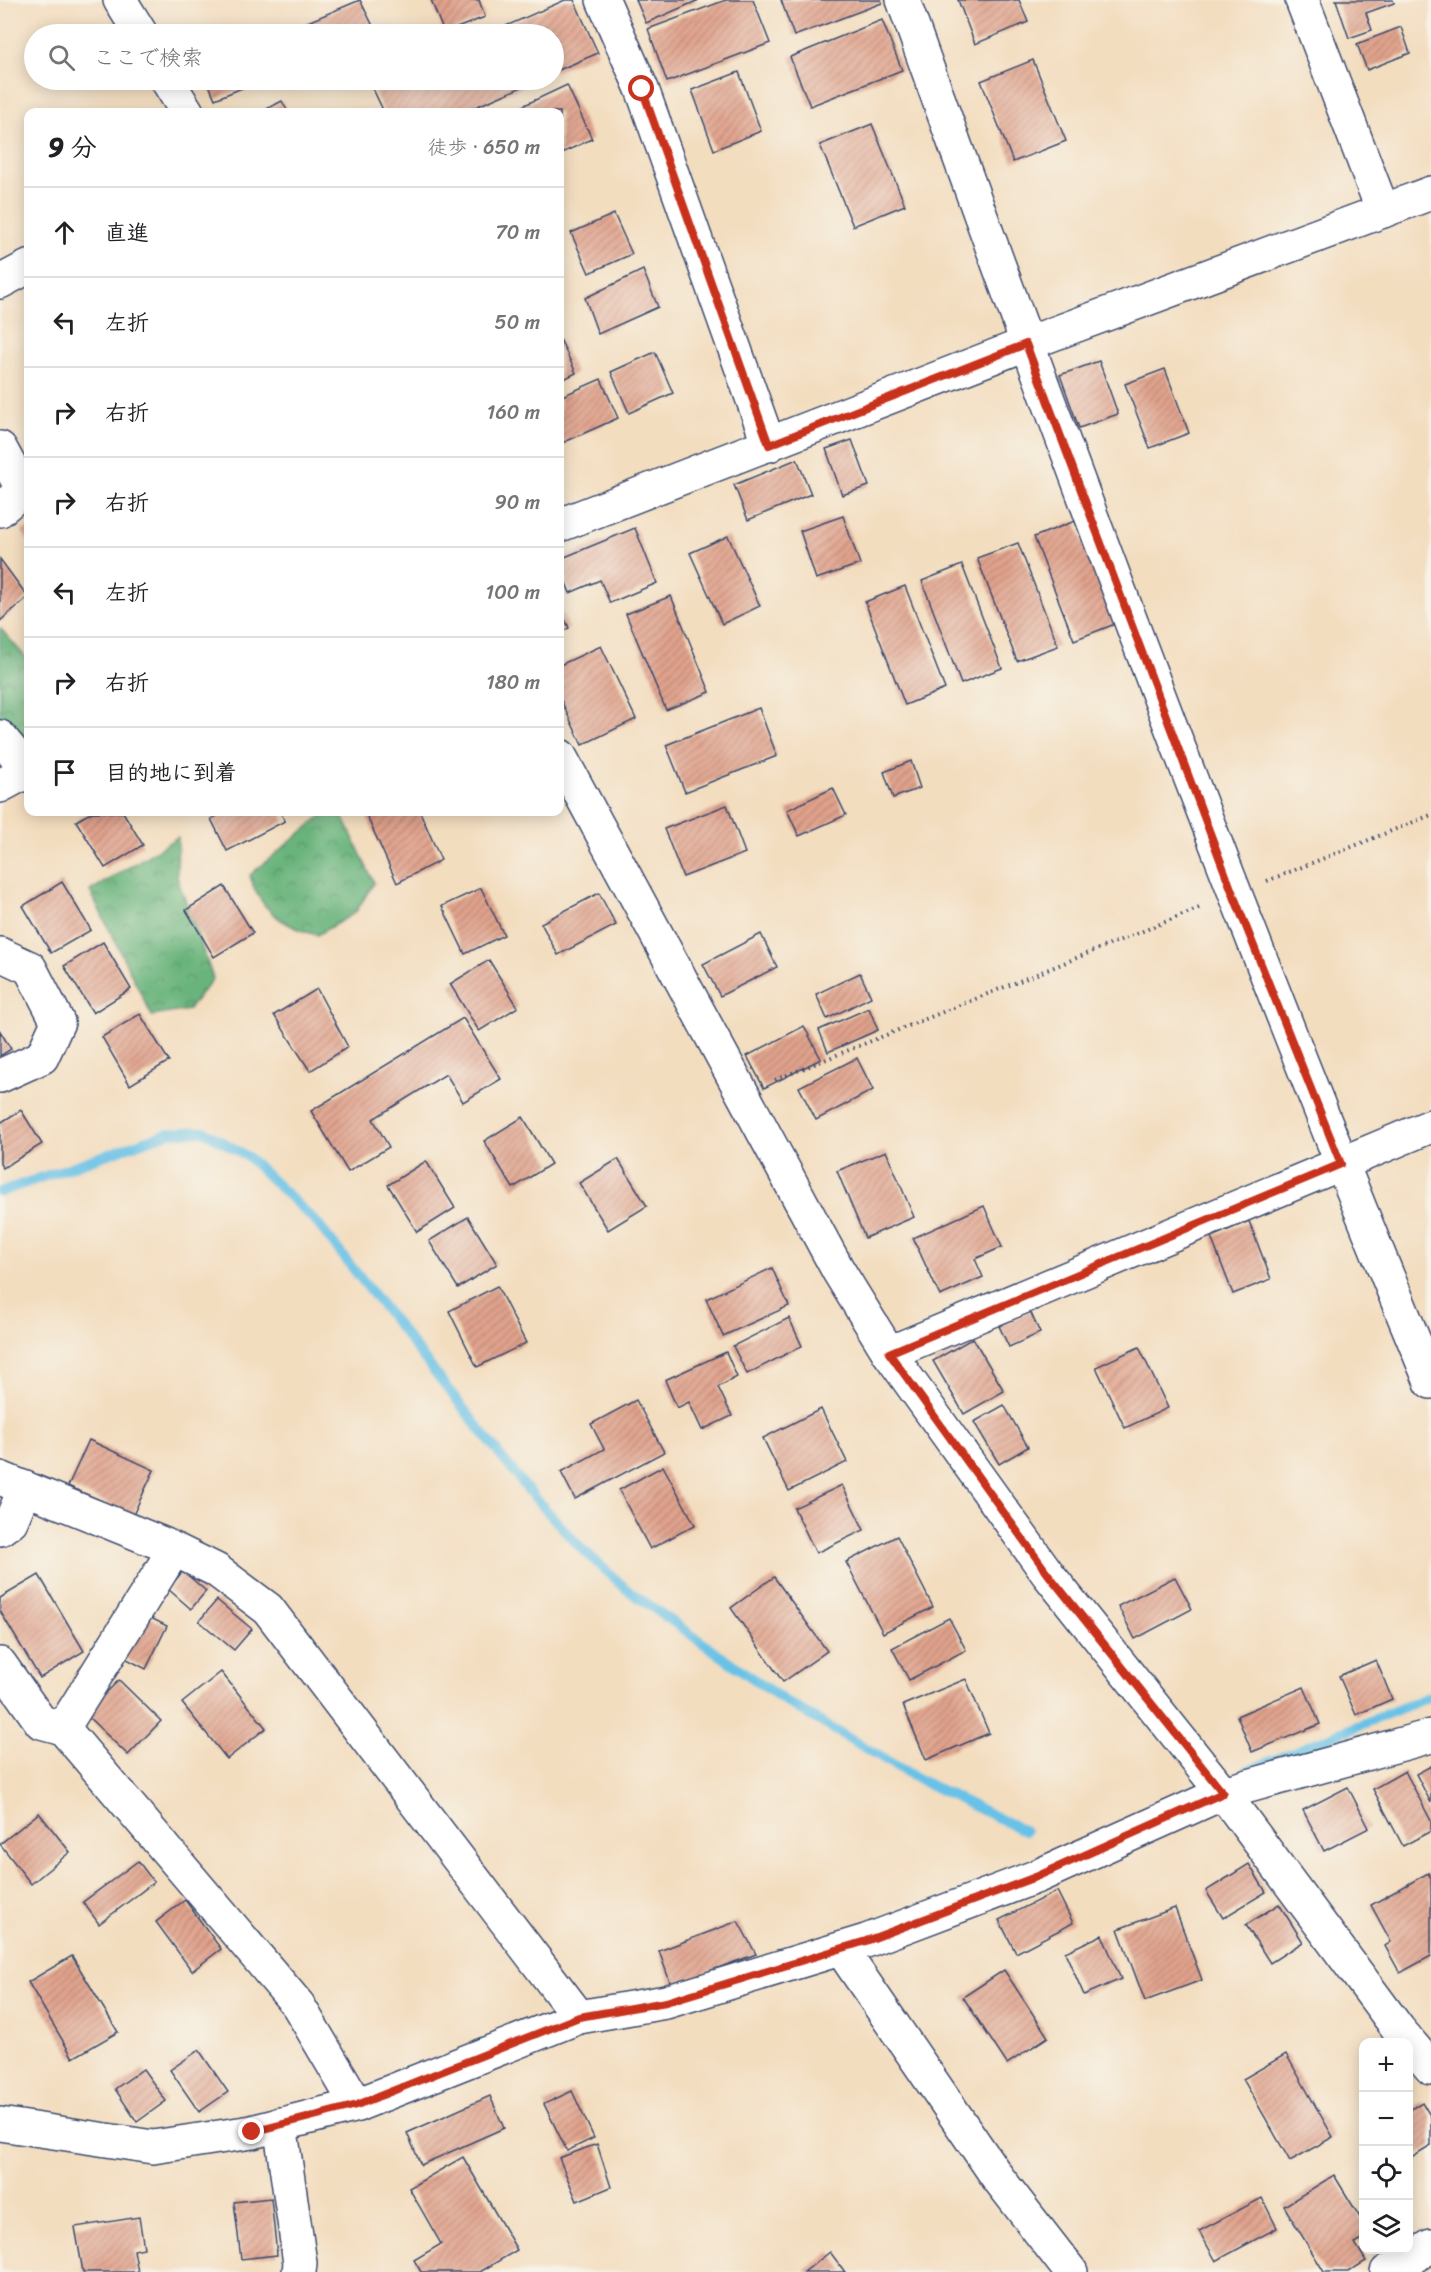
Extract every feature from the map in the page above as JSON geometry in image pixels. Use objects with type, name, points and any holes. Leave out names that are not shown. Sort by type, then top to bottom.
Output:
[{"type":"street","points":[[120,0],[135,24]]},
{"type":"street","points":[[603,0],[642,89],[769,445]]},
{"type":"street","points":[[903,0],[1026,344],[1233,894],[1431,1382]]},
{"type":"street","points":[[1302,0],[1383,211]]},
{"type":"street","points":[[173,90],[184,108]]},
{"type":"street","points":[[564,523],[1026,344],[1431,193]]},
{"type":"street","points":[[0,282],[24,269]]},
{"type":"street","points":[[0,448],[23,490],[0,510]]},
{"type":"street","points":[[0,737],[24,766]]},
{"type":"street","points":[[564,763],[838,1270],[889,1353],[1048,1574],[1223,1793],[1399,2030],[1431,2068]]},
{"type":"street","points":[[0,786],[24,773]]},
{"type":"street","points":[[0,954],[30,968],[58,1022],[42,1057],[0,1076]]},
{"type":"street","points":[[889,1353],[1431,1126]]},
{"type":"street","points":[[0,1529],[11,1521],[13,1483],[174,1550],[216,1570],[268,1609],[579,2017]]},
{"type":"street","points":[[63,1728],[174,1550]]},
{"type":"street","points":[[0,1664],[41,1722],[63,1728],[298,2005],[357,2105]]},
{"type":"street","points":[[0,2124],[153,2147],[252,2132],[357,2105],[579,2017],[666,2002],[841,1949],[1038,1876],[1223,1793],[1431,1736]]},
{"type":"street","points":[[841,1949],[998,2178],[1071,2272]]},
{"type":"street","points":[[280,2124],[300,2263],[298,2272]]},
{"type":"street","points":[[1387,2272],[1431,2246]]},
{"type":"path","points":[[741,1093],[1431,815]]},
{"type":"green space","points":[[0,628],[24,655],[24,735],[0,722]]},
{"type":"green space","points":[[321,816],[343,816],[374,883],[355,913],[317,935],[294,927],[266,907],[259,898],[250,875]]},
{"type":"green space","points":[[178,837],[177,877],[213,978],[188,1010],[152,1016],[90,891]]},
{"type":"building","points":[[360,0],[372,24],[303,24]]},
{"type":"building","points":[[431,0],[479,0],[485,17],[467,24],[440,24]]},
{"type":"building","points":[[565,0],[574,0],[598,53],[564,68],[564,24],[511,24]]},
{"type":"building","points":[[636,0],[699,0],[646,23]]},
{"type":"building","points":[[726,0],[753,0],[770,43],[667,82],[648,29]]},
{"type":"building","points":[[781,0],[881,0],[882,3],[794,36]]},
{"type":"building","points":[[958,0],[1019,0],[1028,22],[975,44]]},
{"type":"building","points":[[1336,0],[1393,0],[1394,3],[1366,13],[1372,30],[1349,38]]},
{"type":"building","points":[[882,20],[902,70],[810,106],[790,57]]},
{"type":"building","points":[[1401,27],[1410,53],[1367,70],[1357,44]]},
{"type":"building","points":[[1033,60],[1066,141],[1013,162],[981,81]]},
{"type":"building","points":[[739,72],[761,131],[714,150],[692,90]]},
{"type":"building","points":[[567,85],[592,139],[564,152],[564,108],[518,108],[556,90],[564,90],[564,86]]},
{"type":"building","points":[[211,90],[237,90],[215,99]]},
{"type":"building","points":[[373,90],[515,90],[473,108],[382,108]]},
{"type":"building","points":[[282,101],[286,108],[269,108]]},
{"type":"building","points":[[872,124],[905,205],[853,226],[820,145]]},
{"type":"building","points":[[614,214],[632,254],[589,273],[571,233]]},
{"type":"building","points":[[643,270],[658,307],[598,334],[585,298]]},
{"type":"building","points":[[564,348],[576,373],[564,379]]},
{"type":"building","points":[[655,352],[673,393],[629,413],[611,372]]},
{"type":"building","points":[[1099,361],[1118,414],[1079,428],[1060,375]]},
{"type":"building","points":[[1165,369],[1189,433],[1150,448],[1125,384]]},
{"type":"building","points":[[601,379],[618,418],[564,442],[564,395]]},
{"type":"building","points":[[852,440],[869,486],[842,495],[826,449]]},
{"type":"building","points":[[797,459],[811,494],[748,520],[734,485]]},
{"type":"building","points":[[843,516],[860,564],[816,579],[800,531]]},
{"type":"building","points":[[1075,521],[1115,624],[1074,640],[1034,537]]},
{"type":"building","points":[[635,528],[657,583],[610,603],[600,580],[570,593],[564,578],[564,557]]},
{"type":"building","points":[[728,536],[760,606],[722,624],[690,553]]},
{"type":"building","points":[[1018,543],[1058,646],[1017,661],[977,558]]},
{"type":"building","points":[[0,559],[24,592],[24,600],[0,621]]},
{"type":"building","points":[[962,565],[1002,668],[961,684],[922,581]]},
{"type":"building","points":[[905,586],[945,689],[905,705],[865,602]]},
{"type":"building","points":[[671,596],[710,692],[666,710],[626,614]]},
{"type":"building","points":[[564,617],[569,628],[564,631]]},
{"type":"building","points":[[601,646],[636,719],[582,745],[564,707],[564,663]]},
{"type":"building","points":[[759,708],[777,756],[685,792],[666,745]]},
{"type":"building","points":[[911,761],[920,788],[893,798],[884,772]]},
{"type":"building","points":[[833,788],[846,815],[799,836],[787,810]]},
{"type":"building","points":[[727,805],[745,853],[683,877],[664,829]]},
{"type":"building","points":[[85,816],[125,816],[143,845],[105,868],[76,821]]},
{"type":"building","points":[[217,816],[282,816],[285,821],[227,851],[211,819]]},
{"type":"building","points":[[367,816],[422,816],[441,860],[397,883]]},
{"type":"building","points":[[62,882],[91,930],[51,953],[23,906]]},
{"type":"building","points":[[224,886],[253,933],[214,957],[186,910]]},
{"type":"building","points":[[481,888],[504,935],[465,954],[442,906]]},
{"type":"building","points":[[599,893],[616,925],[558,955],[541,923]]},
{"type":"building","points":[[761,934],[777,967],[720,996],[703,964]]},
{"type":"building","points":[[103,942],[131,989],[93,1013],[64,966]]},
{"type":"building","points":[[489,960],[518,1007],[479,1031],[450,984]]},
{"type":"building","points":[[860,973],[871,997],[827,1019],[816,994]]},
{"type":"building","points":[[317,989],[348,1047],[310,1071],[274,1015]]},
{"type":"building","points":[[869,1008],[878,1030],[828,1052],[819,1030]]},
{"type":"building","points":[[140,1014],[169,1061],[130,1085],[102,1037]]},
{"type":"building","points":[[463,1018],[501,1079],[463,1102],[446,1074],[373,1119],[389,1147],[348,1172],[311,1111]]},
{"type":"building","points":[[804,1026],[821,1059],[764,1088],[747,1056]]},
{"type":"building","points":[[0,1031],[11,1049],[0,1056]]},
{"type":"building","points":[[857,1058],[873,1090],[816,1120],[799,1087]]},
{"type":"building","points":[[21,1110],[42,1144],[3,1168],[0,1164],[0,1123]]},
{"type":"building","points":[[523,1117],[551,1164],[513,1188],[484,1141]]},
{"type":"building","points":[[886,1151],[914,1217],[865,1238],[837,1171]]},
{"type":"building","points":[[618,1159],[647,1206],[608,1230],[579,1183]]},
{"type":"building","points":[[426,1161],[455,1208],[417,1232],[388,1185]]},
{"type":"building","points":[[984,1206],[1002,1247],[975,1259],[983,1277],[940,1296],[913,1238]]},
{"type":"building","points":[[468,1217],[497,1264],[458,1288],[429,1241]]},
{"type":"building","points":[[1249,1221],[1271,1279],[1233,1294],[1211,1237]]},
{"type":"building","points":[[772,1268],[789,1306],[723,1336],[706,1299]]},
{"type":"building","points":[[497,1286],[526,1343],[477,1367],[449,1311]]},
{"type":"building","points":[[1030,1311],[1040,1333],[1009,1347],[999,1326]]},
{"type":"building","points":[[789,1318],[802,1346],[747,1374],[733,1346]]},
{"type":"building","points":[[973,1338],[1004,1391],[964,1414],[933,1361]]},
{"type":"building","points":[[1139,1347],[1168,1408],[1125,1428],[1096,1367]]},
{"type":"building","points":[[726,1352],[737,1377],[718,1387],[732,1416],[702,1430],[689,1402],[677,1408],[665,1380]]},
{"type":"building","points":[[636,1400],[664,1452],[575,1499],[561,1472],[604,1449],[591,1424]]},
{"type":"building","points":[[1004,1405],[1028,1447],[999,1464],[974,1422]]},
{"type":"building","points":[[821,1409],[847,1462],[789,1491],[763,1438]]},
{"type":"building","points":[[89,1440],[154,1470],[133,1515],[68,1486]]},
{"type":"building","points":[[663,1466],[695,1525],[650,1549],[619,1490]]},
{"type":"building","points":[[842,1485],[864,1530],[816,1553],[794,1508]]},
{"type":"building","points":[[897,1536],[933,1607],[883,1633],[846,1562]]},
{"type":"building","points":[[183,1571],[206,1591],[191,1609],[168,1589]]},
{"type":"building","points":[[39,1575],[84,1651],[40,1678],[0,1611],[0,1598]]},
{"type":"building","points":[[774,1577],[827,1651],[783,1682],[731,1608]]},
{"type":"building","points":[[1175,1577],[1192,1609],[1135,1639],[1118,1606]]},
{"type":"building","points":[[217,1600],[252,1629],[234,1650],[199,1621]]},
{"type":"building","points":[[147,1616],[167,1626],[146,1669],[125,1658]]},
{"type":"building","points":[[949,1618],[966,1650],[909,1680],[892,1648]]},
{"type":"building","points":[[1376,1660],[1392,1699],[1356,1715],[1339,1676]]},
{"type":"building","points":[[221,1672],[266,1728],[227,1759],[182,1703]]},
{"type":"building","points":[[966,1679],[989,1733],[926,1760],[903,1705]]},
{"type":"building","points":[[119,1680],[161,1721],[128,1755],[85,1714]]},
{"type":"building","points":[[1304,1687],[1320,1724],[1252,1752],[1237,1716]]},
{"type":"building","points":[[1431,1766],[1431,1803],[1416,1774]]},
{"type":"building","points":[[1405,1771],[1431,1821],[1431,1831],[1403,1846],[1373,1789]]},
{"type":"building","points":[[1348,1787],[1369,1828],[1324,1851],[1303,1810]]},
{"type":"building","points":[[39,1813],[70,1852],[31,1884],[0,1844]]},
{"type":"building","points":[[138,1861],[154,1882],[99,1924],[83,1902]]},
{"type":"building","points":[[1249,1864],[1266,1892],[1223,1918],[1206,1891]]},
{"type":"building","points":[[1428,1873],[1431,1878],[1431,1956],[1400,1973],[1385,1946],[1391,1942],[1371,1905]]},
{"type":"building","points":[[1057,1891],[1073,1923],[1016,1953],[999,1920]]},
{"type":"building","points":[[185,1900],[221,1949],[192,1971],[156,1922]]},
{"type":"building","points":[[1279,1904],[1303,1942],[1270,1963],[1246,1925]]},
{"type":"building","points":[[1175,1908],[1202,1980],[1145,2001],[1118,1929]]},
{"type":"building","points":[[738,1921],[756,1954],[671,1985],[659,1951]]},
{"type":"building","points":[[1102,1935],[1121,1979],[1084,1995],[1065,1952]]},
{"type":"building","points":[[72,1956],[118,2032],[73,2058],[28,1982]]},
{"type":"building","points":[[1004,1970],[1048,2037],[1007,2064],[963,1997]]},
{"type":"building","points":[[199,2050],[228,2092],[199,2112],[170,2070]]},
{"type":"building","points":[[1286,2054],[1333,2137],[1290,2161],[1243,2079]]},
{"type":"building","points":[[143,2069],[166,2101],[137,2122],[115,2089]]},
{"type":"building","points":[[572,2091],[594,2138],[567,2151],[544,2104]]},
{"type":"building","points":[[490,2096],[504,2128],[421,2165],[407,2133]]},
{"type":"building","points":[[1422,2102],[1431,2117],[1431,2146],[1413,2157],[1413,2146],[1413,2108]]},
{"type":"building","points":[[597,2144],[611,2187],[577,2201],[559,2158]]},
{"type":"building","points":[[463,2157],[517,2250],[480,2272],[421,2272],[414,2260],[441,2244],[409,2188]]},
{"type":"building","points":[[1334,2175],[1359,2216],[1359,2241],[1355,2243],[1359,2254],[1362,2254],[1366,2261],[1348,2272],[1324,2272],[1284,2206]]},
{"type":"building","points":[[271,2198],[277,2255],[241,2259],[234,2202]]},
{"type":"building","points":[[1262,2198],[1277,2228],[1216,2261],[1199,2231]]},
{"type":"building","points":[[139,2217],[144,2248],[134,2250],[138,2272],[83,2272],[75,2227]]},
{"type":"building","points":[[830,2252],[845,2272],[804,2272]]},
{"type":"waterway","points":[[0,1192],[168,1133],[204,1131],[248,1157],[317,1223],[527,1489],[581,1548],[625,1588],[785,1701],[922,1781],[1025,1831]]},
{"type":"waterway","points":[[1247,1771],[1431,1696]]},
{"type":"route","points":[[252,2132],[357,2105],[579,2017],[666,2002],[866,1941],[1038,1876],[1223,1793],[1048,1574],[889,1353],[1341,1164],[1233,894],[1026,344],[769,445],[642,89]]}]
